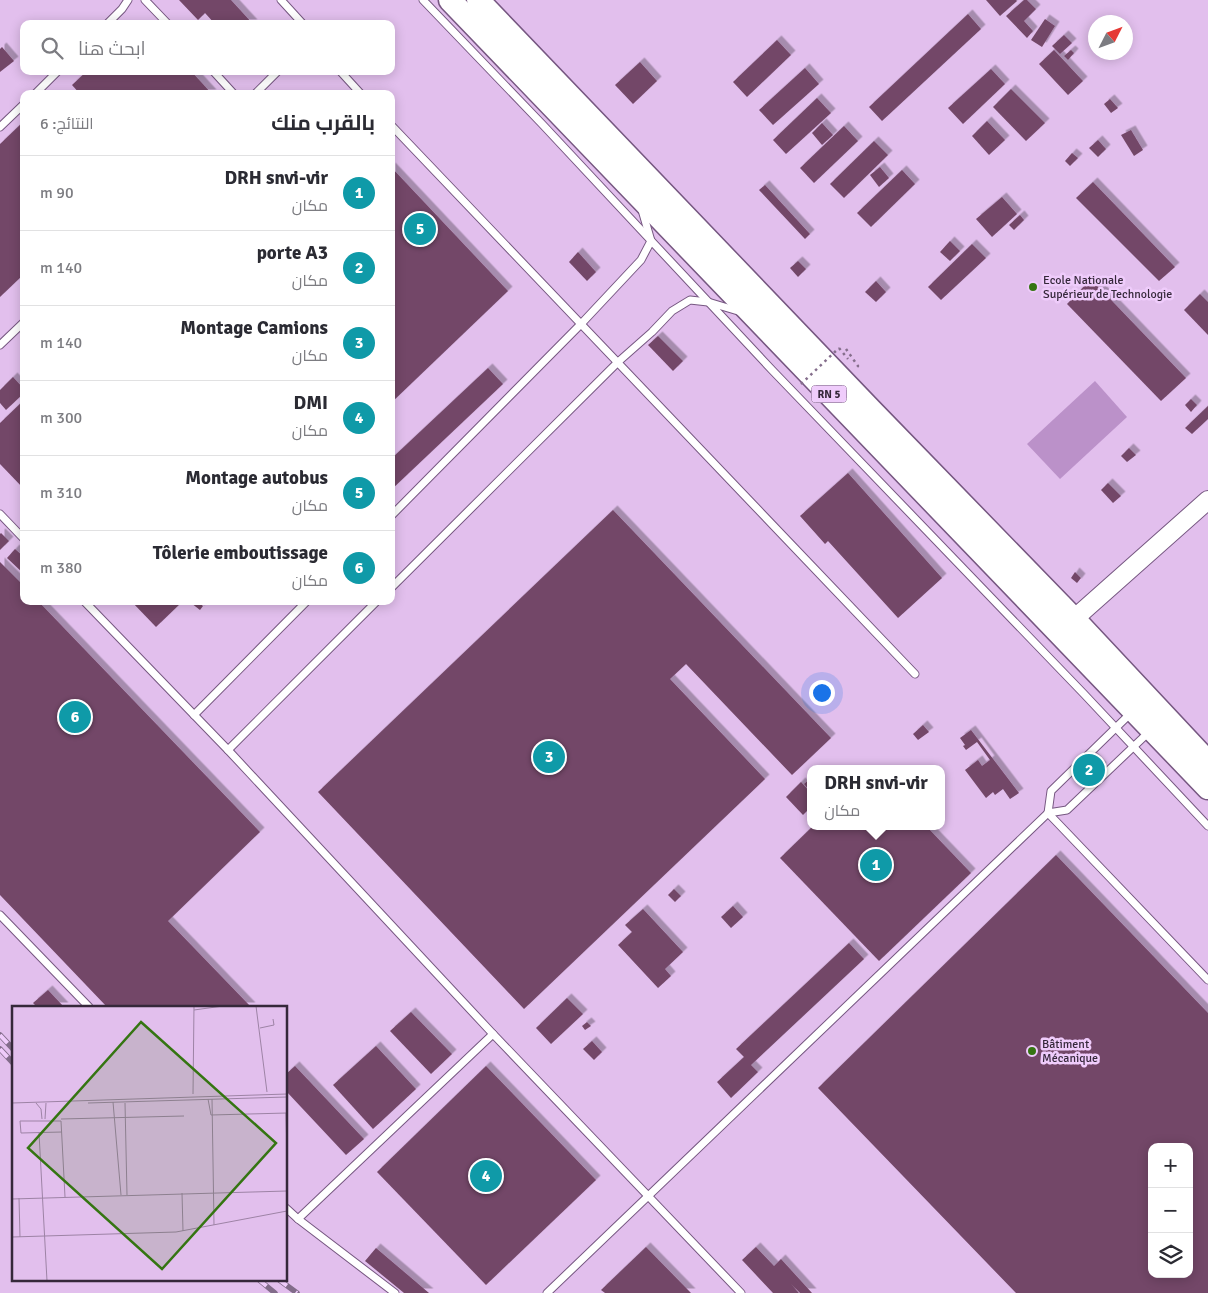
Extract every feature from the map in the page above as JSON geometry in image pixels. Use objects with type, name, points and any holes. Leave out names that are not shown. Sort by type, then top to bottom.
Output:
[{"type":"highway","name":"RN 5","points":[[450,0],[1208,788]]},
{"type":"highway","name":"RN 5","points":[[478,0],[857,396],[1074,619],[1208,762]]},
{"type":"street","points":[[1074,619],[1208,500]]},
{"type":"lane","points":[[111,20],[128,0]]},
{"type":"lane","points":[[145,0],[164,20]]},
{"type":"lane","points":[[281,0],[299,20]]},
{"type":"lane","points":[[424,0],[772,370],[1208,826]]},
{"type":"lane","points":[[38,90],[54,75]]},
{"type":"lane","points":[[217,75],[230,90]]},
{"type":"lane","points":[[260,90],[274,75]]},
{"type":"lane","points":[[344,75],[357,90]]},
{"type":"lane","points":[[0,127],[20,108]]},
{"type":"lane","points":[[395,129],[915,674]]},
{"type":"lane","points":[[395,512],[581,324],[641,260],[651,241],[636,193]]},
{"type":"lane","points":[[395,584],[618,362],[652,332],[672,311],[690,300],[708,302],[756,317]]},
{"type":"lane","points":[[0,345],[20,326]]},
{"type":"lane","points":[[0,514],[20,535]]},
{"type":"lane","points":[[88,605],[228,750],[493,1034],[740,1293]]},
{"type":"lane","points":[[194,715],[303,605]]},
{"type":"lane","points":[[228,750],[374,605]]},
{"type":"lane","points":[[1048,813],[1052,791],[1134,710]]},
{"type":"lane","points":[[547,1293],[1048,813],[1067,810],[1152,730]]},
{"type":"lane","points":[[1048,813],[1208,980]]},
{"type":"lane","points":[[0,915],[88,1006]]},
{"type":"lane","points":[[298,1219],[493,1034]]},
{"type":"lane","points":[[288,1210],[395,1293]]},
{"type":"path","points":[[801,384],[839,348],[856,368],[858,366],[846,349]]},
{"type":"shaded area","points":[[1095,381],[1127,417],[1060,479],[1027,444]]},
{"type":"building","points":[[179,0],[231,0],[249,20],[211,20],[205,13],[198,20]]},
{"type":"building","points":[[986,0],[1016,0],[1017,1],[1000,16]]},
{"type":"building","points":[[1024,0],[1027,0],[1036,9],[1024,21],[1033,31],[1027,38],[1006,16]]},
{"type":"building","points":[[968,14],[981,29],[882,121],[869,107]]},
{"type":"building","points":[[1045,19],[1055,26],[1042,47],[1031,40]]},
{"type":"building","points":[[1064,35],[1072,43],[1060,54],[1052,46]]},
{"type":"building","points":[[777,40],[791,55],[747,97],[733,82]]},
{"type":"building","points":[[2,47],[14,61],[0,72],[0,49]]},
{"type":"building","points":[[1054,50],[1083,81],[1068,95],[1039,64]]},
{"type":"building","points":[[1071,50],[1074,53],[1068,60],[1064,56]]},
{"type":"building","points":[[640,62],[657,81],[633,104],[615,85]]},
{"type":"building","points":[[805,68],[819,84],[773,125],[759,110]]},
{"type":"building","points":[[991,69],[1005,84],[963,124],[948,108]]},
{"type":"building","points":[[83,75],[195,75],[208,90],[76,90],[72,85]]},
{"type":"building","points":[[1011,89],[1045,123],[1026,141],[993,107]]},
{"type":"building","points":[[817,98],[831,113],[786,154],[773,140]]},
{"type":"building","points":[[1110,99],[1118,108],[1111,113],[1104,104]]},
{"type":"building","points":[[987,121],[1005,140],[989,155],[972,136]]},
{"type":"building","points":[[822,123],[833,135],[822,145],[812,133]]},
{"type":"building","points":[[20,125],[20,278],[0,297],[0,144]]},
{"type":"building","points":[[844,126],[858,141],[814,183],[800,168]]},
{"type":"building","points":[[1131,130],[1143,150],[1134,156],[1121,135]]},
{"type":"building","points":[[1098,140],[1106,149],[1098,157],[1089,148]]},
{"type":"building","points":[[874,141],[888,155],[844,198],[830,184]]},
{"type":"building","points":[[1072,153],[1078,158],[1070,166],[1065,161]]},
{"type":"building","points":[[880,167],[889,178],[879,187],[870,175]]},
{"type":"building","points":[[902,170],[915,184],[871,227],[857,213]]},
{"type":"building","points":[[395,171],[508,291],[395,399]]},
{"type":"building","points":[[1093,182],[1175,267],[1159,281],[1076,198]]},
{"type":"building","points":[[765,185],[810,234],[805,239],[759,190]]},
{"type":"building","points":[[1002,197],[1017,214],[992,237],[976,219]]},
{"type":"building","points":[[1020,215],[1024,220],[1014,230],[1009,225]]},
{"type":"building","points":[[950,241],[960,251],[950,261],[940,252]]},
{"type":"building","points":[[972,244],[986,258],[941,300],[928,287]]},
{"type":"building","points":[[578,252],[596,272],[587,281],[569,262]]},
{"type":"building","points":[[798,261],[806,269],[798,277],[790,268]]},
{"type":"building","points":[[1091,279],[1186,378],[1161,401],[1067,304]]},
{"type":"building","points":[[876,281],[886,292],[876,302],[865,292]]},
{"type":"building","points":[[1200,294],[1208,302],[1208,335],[1184,310]]},
{"type":"building","points":[[658,336],[683,361],[673,371],[648,345]]},
{"type":"building","points":[[488,368],[503,384],[395,486],[395,455]]},
{"type":"building","points":[[13,377],[20,385],[20,397],[6,410],[0,403],[0,390]]},
{"type":"building","points":[[1191,399],[1197,405],[1191,412],[1185,405]]},
{"type":"building","points":[[20,404],[20,485],[0,464],[0,423]]},
{"type":"building","points":[[1208,406],[1208,419],[1192,434],[1185,428]]},
{"type":"building","points":[[1129,448],[1136,455],[1127,462],[1121,456]]},
{"type":"building","points":[[848,473],[942,578],[898,618],[828,541],[825,544],[800,516]]},
{"type":"building","points":[[1108,483],[1121,496],[1113,503],[1101,490]]},
{"type":"building","points":[[613,510],[831,738],[792,775],[686,664],[670,679],[765,779],[524,1009],[318,792]]},
{"type":"building","points":[[0,534],[9,541],[0,550]]},
{"type":"building","points":[[15,549],[20,553],[20,570],[7,558]]},
{"type":"building","points":[[0,562],[20,582],[20,605],[42,605],[260,832],[168,921],[250,1006],[106,1006],[0,895]]},
{"type":"building","points":[[1075,572],[1081,578],[1077,583],[1071,578]]},
{"type":"building","points":[[135,605],[179,605],[156,627]]},
{"type":"building","points":[[194,605],[202,605],[200,610]]},
{"type":"building","points":[[923,725],[929,732],[918,740],[913,734]]},
{"type":"building","points":[[971,730],[1019,793],[1010,799],[1003,789],[995,795],[993,792],[986,798],[965,770],[978,760],[982,766],[990,760],[977,742],[966,750],[963,746],[965,745],[960,738]]},
{"type":"building","points":[[1093,757],[1102,767],[1084,783],[1075,773]]},
{"type":"building","points":[[801,782],[807,789],[807,811],[803,815],[786,797]]},
{"type":"building","points":[[809,830],[930,830],[971,873],[879,961],[780,858]]},
{"type":"building","name":"Bâtiment Mécanique","points":[[1056,855],[1208,1013],[1208,1293],[1016,1293],[818,1088]]},
{"type":"building","points":[[674,889],[681,896],[675,902],[668,895]]},
{"type":"building","points":[[733,906],[743,917],[731,928],[721,917]]},
{"type":"building","points":[[643,909],[683,952],[665,969],[671,976],[658,988],[618,945],[632,932],[625,925]]},
{"type":"building","points":[[849,943],[864,959],[751,1065],[758,1072],[731,1098],[717,1082],[744,1057],[736,1049]]},
{"type":"building","points":[[48,990],[63,1006],[36,1006],[33,1003]]},
{"type":"building","points":[[567,998],[583,1014],[551,1044],[536,1028]]},
{"type":"building","points":[[411,1012],[452,1054],[431,1074],[390,1031]]},
{"type":"building","points":[[587,1022],[591,1026],[585,1030],[582,1026]]},
{"type":"building","points":[[592,1041],[602,1052],[594,1060],[583,1049]]},
{"type":"building","points":[[376,1046],[416,1089],[373,1129],[333,1085]]},
{"type":"building","points":[[295,1066],[364,1139],[346,1155],[288,1093],[288,1072]]},
{"type":"building","points":[[486,1066],[596,1180],[486,1285],[377,1172]]},
{"type":"building","points":[[646,1247],[691,1293],[605,1293],[601,1290]]},
{"type":"building","points":[[756,1247],[774,1266],[781,1259],[812,1293],[800,1293],[791,1284],[799,1293],[773,1293],[742,1260]]},
{"type":"building","points":[[376,1248],[429,1293],[404,1293],[365,1261]]},
{"type":"railway","points":[[0,1035],[12,1048]]},
{"type":"railway","points":[[0,1049],[12,1062]]},
{"type":"railway","points":[[259,1280],[275,1293]]},
{"type":"railway","points":[[279,1280],[297,1293]]},
{"type":"place","name":"Montage autobus","points":[[420,229]]},
{"type":"place","name":"Ecole Nationale Supérieur de Technologie","points":[[1033,287]]},
{"type":"place","name":"Tôlerie emboutissage","points":[[75,717]]},
{"type":"place","name":"Montage Camions","points":[[549,757]]},
{"type":"place","name":"porte A3","points":[[1089,770]]},
{"type":"place","name":"DRH snvi-vir","points":[[876,865]]},
{"type":"place","name":"Bâtiment Mécanique","points":[[1032,1051]]},
{"type":"place","name":"DMI","points":[[486,1176]]}]
